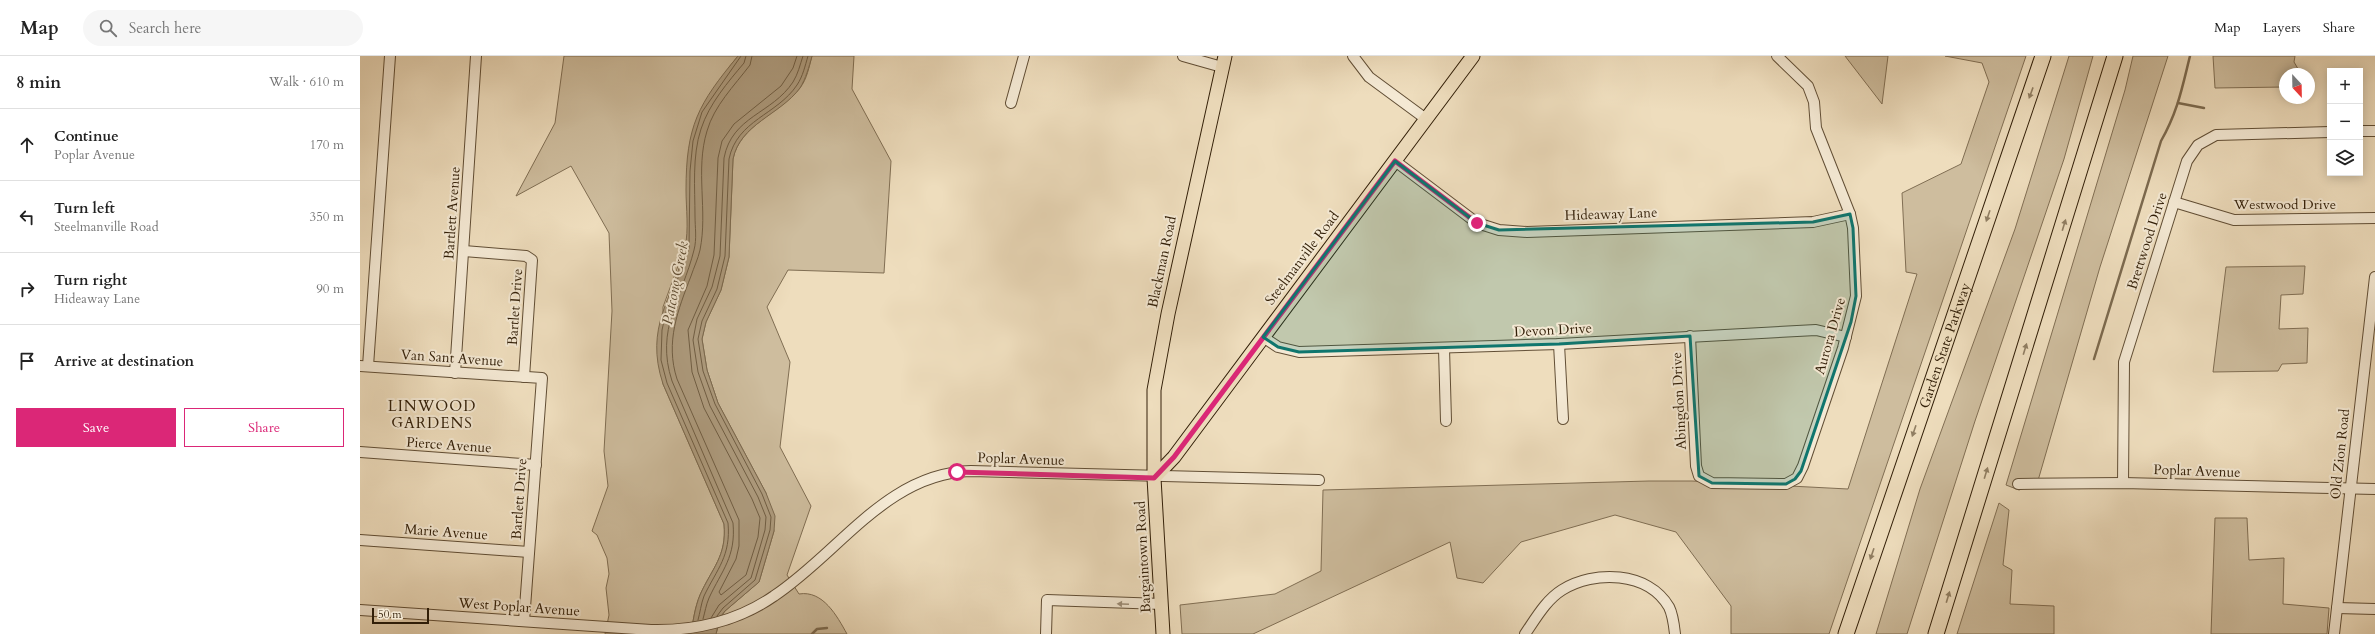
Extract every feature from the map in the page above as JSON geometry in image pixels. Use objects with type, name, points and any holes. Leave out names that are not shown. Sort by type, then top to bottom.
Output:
[{"type":"highway","name":"Garden State Parkway","points":[[1846,634],[2043,56]]},
{"type":"highway","points":[[1936,634],[2115,56]]},
{"type":"main road","name":"Steelmanville Road","points":[[1154,478],[1174,457],[1473,56]]},
{"type":"main road","name":"Blackman Road","points":[[1154,478],[1153,408],[1158,363],[1223,61]]},
{"type":"main road","name":"Bargaintown Road","points":[[1154,478],[1163,634]]},
{"type":"street","points":[[364,366],[390,56]]},
{"type":"street","name":"Bartlett Avenue","points":[[455,372],[476,56]]},
{"type":"street","points":[[1011,102],[1024,56]]},
{"type":"street","points":[[1183,56],[1223,61]]},
{"type":"street","points":[[1353,56],[1369,77],[1426,119]]},
{"type":"street","name":"Aurora Drive","points":[[1696,466],[1699,476],[1712,483],[1782,484],[1795,479],[1802,470],[1846,337],[1856,296],[1853,228],[1850,214],[1816,128],[1814,102],[1808,86],[1777,56]]},
{"type":"street","points":[[2363,131],[2375,131]]},
{"type":"street","name":"Brettwood Drive","points":[[2123,483],[2124,362],[2187,161],[2198,144],[2207,139],[2228,133],[2327,132]]},
{"type":"street","name":"Hideaway Lane","points":[[1395,161],[1477,223],[1499,230],[1527,232],[1802,222],[1850,214]]},
{"type":"street","name":"Westwood Drive","points":[[2174,202],[2234,220],[2375,218]]},
{"type":"street","name":"Bartlet Drive","points":[[464,251],[526,256],[532,260],[524,377]]},
{"type":"street","name":"Old Zion Road","points":[[2334,634],[2375,277]]},
{"type":"street","name":"Devon Drive","points":[[1263,337],[1278,347],[1299,352],[1559,344],[1816,330],[1846,337]]},
{"type":"street","name":"Abingdon Drive","points":[[1690,336],[1696,466]]},
{"type":"street","points":[[1559,344],[1563,419]]},
{"type":"street","points":[[1444,348],[1446,421]]},
{"type":"street","name":"Van Sant Avenue","points":[[364,366],[542,378]]},
{"type":"street","name":"Bartlett Drive","points":[[524,621],[542,378]]},
{"type":"street","name":"Pierce Avenue","points":[[360,452],[536,465]]},
{"type":"street","name":"Poplar Avenue","points":[[675,630],[708,625],[744,613],[769,600],[790,585],[900,492],[931,477],[948,473],[971,471],[1154,478],[1319,480]]},
{"type":"street","name":"Poplar Avenue","points":[[2018,484],[2123,483],[2375,489]]},
{"type":"street","name":"Marie Avenue","points":[[360,540],[529,552]]},
{"type":"street","points":[[1525,634],[1541,610],[1562,590],[1591,578],[1610,577],[1630,579],[1658,594],[1669,607],[1675,634]]},
{"type":"street","points":[[1046,634],[1047,600],[1162,604]]},
{"type":"street","points":[[2337,608],[2375,609]]},
{"type":"street","name":"West Poplar Avenue","points":[[360,610],[524,621],[597,630],[675,630]]},
{"type":"highlighted area","points":[[1395,161],[1477,223],[1499,230],[1813,222],[1850,214],[1853,228],[1856,296],[1851,322],[1801,471],[1795,479],[1786,484],[1712,483],[1699,476],[1690,336],[1559,344],[1299,352],[1278,347],[1263,337]]},
{"type":"shaded area","points":[[564,56],[738,56],[730,66],[685,247],[663,307],[663,384],[724,524],[721,553],[698,600],[691,634],[605,634],[609,615],[606,588],[609,574],[607,558],[597,535],[592,531],[608,486],[604,451],[612,311],[609,233],[571,166],[516,196],[555,123]]},
{"type":"shaded area","points":[[812,56],[854,56],[852,89],[891,161],[884,273],[788,270],[767,307],[790,362],[780,447],[811,506],[787,575],[799,594],[808,594],[822,600],[834,612],[847,634],[716,634],[721,617],[725,611],[759,582],[774,531],[766,493],[718,403],[707,370],[702,339],[706,322],[721,290],[729,257],[733,159],[737,147],[743,137],[752,128],[782,105],[800,88],[806,77]]},
{"type":"shaded area","points":[[1845,56],[1888,56],[1882,104]]},
{"type":"shaded area","points":[[1945,56],[2026,56],[1829,634],[1731,634],[1731,606],[1676,532],[1615,515],[1521,542],[1483,583],[1457,578],[1450,542],[1253,634],[1182,634],[1180,605],[1275,594],[1321,571],[1323,490],[1649,481],[1692,481],[1848,489],[1917,274],[1906,272],[1902,193],[1961,164],[1989,82],[1982,63]]},
{"type":"shaded area","points":[[2069,56],[2093,56],[2064,159],[1975,421],[1907,634],[1876,634],[1920,489],[2015,229]]},
{"type":"shaded area","points":[[2133,56],[2168,56],[2100,267],[2037,484],[2019,490],[2006,485],[2125,90]]},
{"type":"shaded area","points":[[2213,56],[2295,56],[2294,62],[2298,68],[2279,68],[2279,87],[2215,88]]},
{"type":"shaded area","points":[[2305,266],[2303,294],[2281,295],[2279,329],[2308,328],[2307,363],[2282,364],[2278,371],[2213,372],[2226,267]]},
{"type":"shaded area","points":[[1999,503],[2009,510],[2003,565],[2012,570],[2010,604],[2054,606],[2054,634],[1957,634]]},
{"type":"shaded area","points":[[2215,518],[2247,518],[2249,560],[2284,558],[2283,604],[2329,608],[2327,634],[2211,634]]},
{"type":"water","name":"Patcong Creek","points":[[738,56],[812,56],[806,76],[800,88],[782,106],[752,128],[737,147],[733,159],[729,257],[721,290],[706,322],[702,339],[707,370],[718,403],[766,493],[775,516],[774,531],[759,582],[720,617],[716,634],[691,634],[698,600],[721,553],[724,524],[663,384],[658,364],[658,329],[685,247],[687,226],[686,190],[688,149],[692,132],[697,117],[713,88]]},
{"type":"waterway","points":[[2094,359],[2161,141],[2172,120],[2179,99],[2190,56]]},
{"type":"waterway","points":[[2178,103],[2204,108]]},
{"type":"waterway","points":[[812,634],[817,629],[827,628]]},
{"type":"district","name":"LINWOOD GARDENS","points":[[432,414]]},
{"type":"route","points":[[957,472],[971,471],[1154,478],[1174,457],[1277,317],[1395,161],[1477,223]]}]
